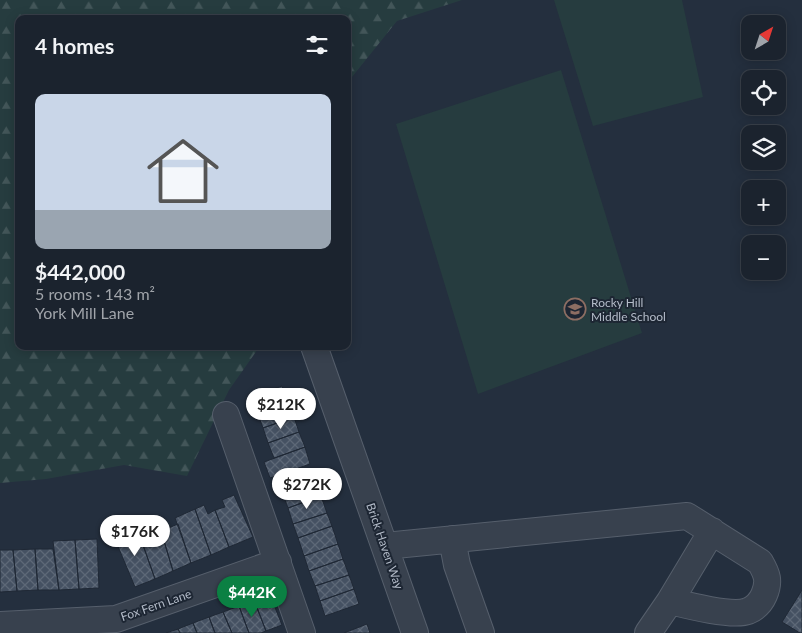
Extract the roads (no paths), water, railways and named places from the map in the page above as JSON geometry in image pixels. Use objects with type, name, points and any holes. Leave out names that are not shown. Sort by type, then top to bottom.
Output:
[{"type":"street","name":"Brick Haven Way","points":[[315,350],[416,633]]},
{"type":"street","points":[[226,415],[302,633]]},
{"type":"street","points":[[385,546],[687,516],[760,562],[766,573],[768,586],[763,598],[756,606],[746,612],[690,606],[670,601]]},
{"type":"street","points":[[648,633],[670,601],[712,531]]},
{"type":"street","points":[[452,539],[457,565],[481,633]]},
{"type":"street","name":"Fox Fern Lane","points":[[0,625],[116,618],[278,562]]},
{"type":"place","name":"Rocky Hill Middle School","points":[[575,309]]}]
